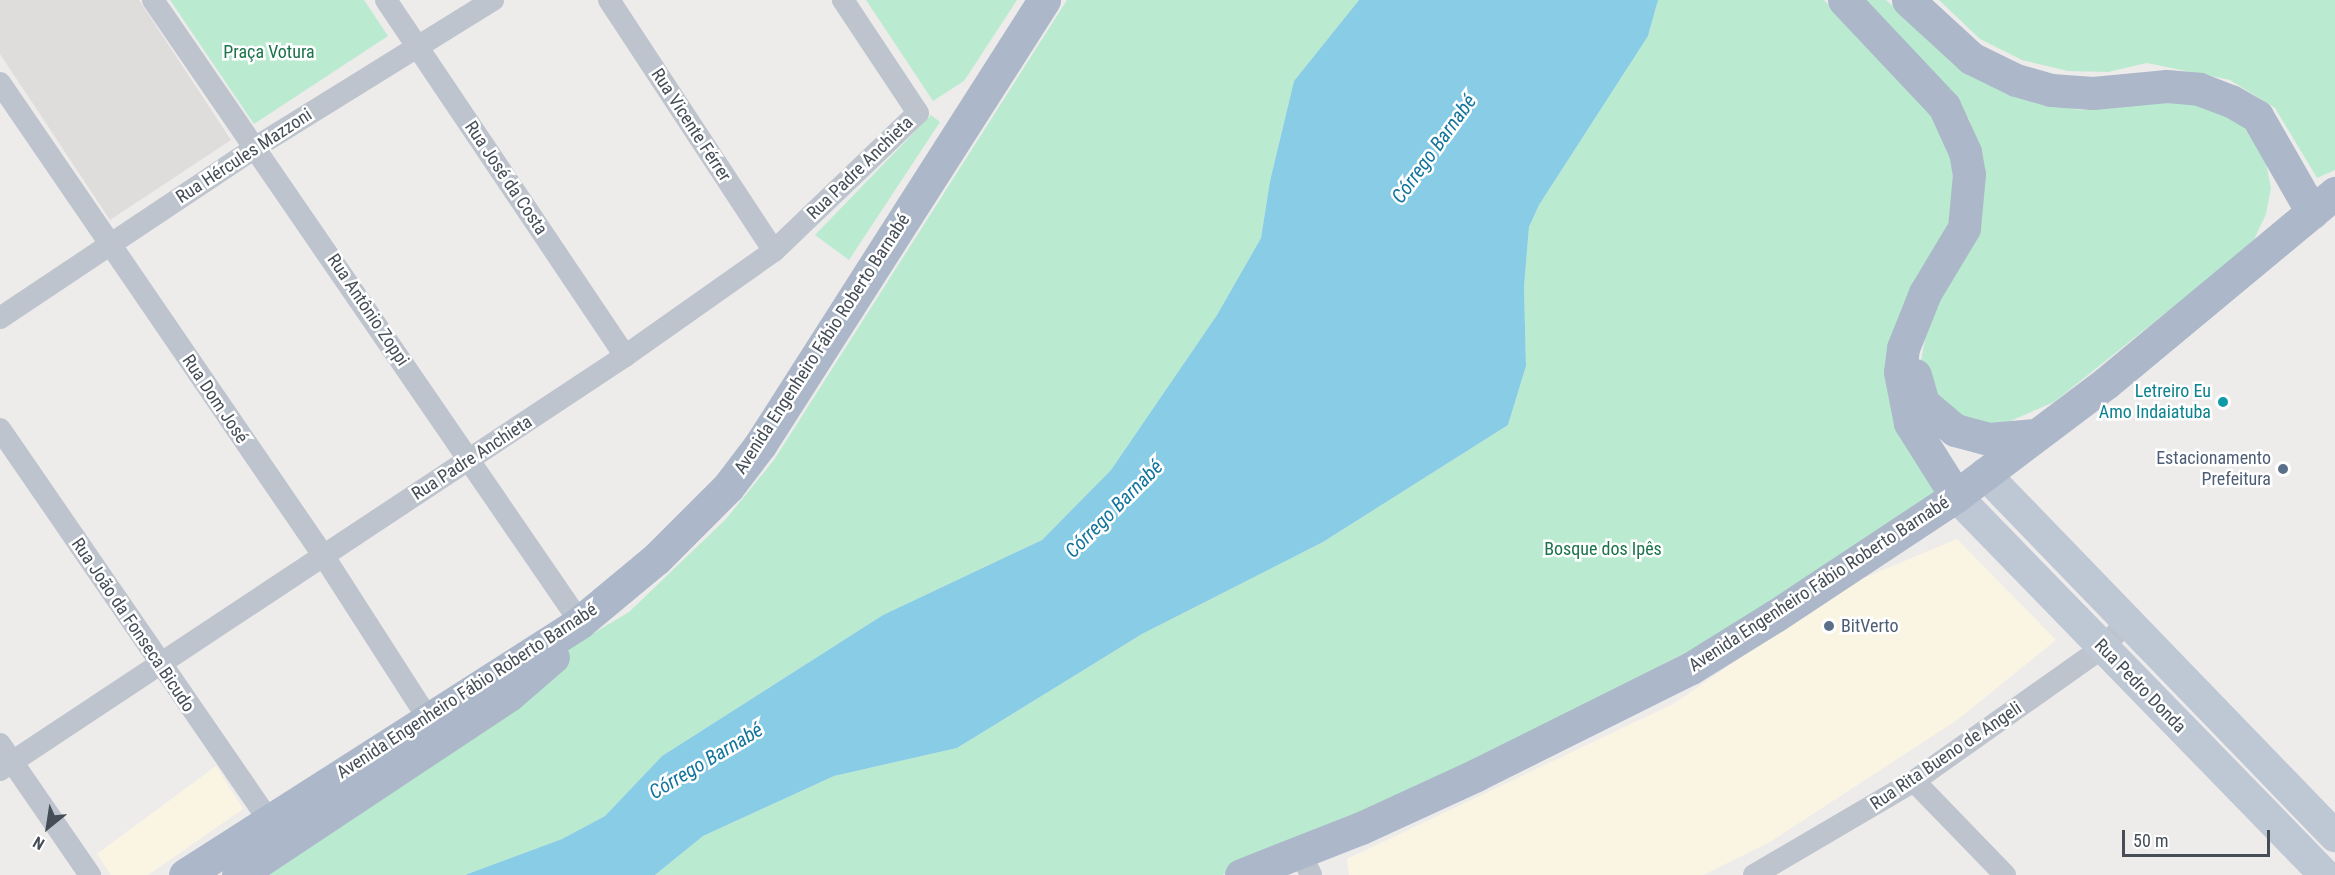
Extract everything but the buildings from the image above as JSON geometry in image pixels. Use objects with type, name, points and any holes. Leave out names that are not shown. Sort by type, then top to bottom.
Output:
[{"type":"main road","name":"Avenida Engenheiro Fábio Roberto Barnabé","points":[[185,875],[427,717],[580,622],[657,558],[728,487],[760,445],[1044,0]]},
{"type":"main road","points":[[1844,0],[1944,106],[1959,131],[1970,174],[1964,228],[1925,293],[1903,348],[1900,372],[1904,400],[1926,453],[1956,496]]},
{"type":"main road","points":[[1908,0],[1971,58],[2016,80],[2051,90],[2093,93],[2178,87],[2199,89],[2231,101],[2257,116],[2324,203]]},
{"type":"main road","name":"Avenida Engenheiro Fábio Roberto Barnabé","points":[[1241,875],[1305,863],[1691,668],[1956,496],[2036,435],[2324,203]]},
{"type":"main road","points":[[1914,322],[1916,387],[1930,413],[1955,430],[1989,439],[2036,435]]},
{"type":"main road","points":[[238,875],[517,689],[559,651],[580,622]]},
{"type":"main road","points":[[238,875],[266,840],[269,820]]},
{"type":"street","name":"Rua Antônio Zoppi","points":[[153,0],[580,622]]},
{"type":"street","name":"Rua José da Costa","points":[[386,0],[418,44],[625,356]]},
{"type":"street","name":"Rua Hércules Mazzoni","points":[[0,318],[256,147],[418,44],[493,0]]},
{"type":"street","name":"Rua Vicente Férrer","points":[[609,0],[774,250]]},
{"type":"street","name":"Rua Padre Anchieta","points":[[4,758],[158,663],[470,460],[625,356],[774,250],[918,113],[843,0]]},
{"type":"street","name":"Rua Dom José","points":[[0,83],[323,555],[427,717]]},
{"type":"street","name":"Rua João da Fonseca Bicudo","points":[[0,429],[158,663],[269,820]]},
{"type":"street","name":"Rua Pedro Donda","points":[[1985,474],[2335,836]]},
{"type":"street","name":"Rua Pedro Donda","points":[[1956,496],[2325,875]]},
{"type":"street","name":"Rua Rita Bueno de Angeli","points":[[1754,875],[1914,781],[2103,647],[2127,622]]},
{"type":"street","points":[[4,758],[90,875]]},
{"type":"street","points":[[1914,781],[2006,875]]},
{"type":"shaded area","points":[[0,0],[139,0],[231,140],[110,220],[0,54]]},
{"type":"shaded area","points":[[1957,539],[2056,640],[1957,720],[1770,842],[1703,875],[1349,875],[1347,859],[1673,704],[1847,585]]},
{"type":"shaded area","points":[[216,766],[243,809],[148,875],[111,875],[97,854]]},
{"type":"green space","name":"Praça Votura","points":[[170,0],[364,0],[388,36],[254,124]]},
{"type":"green space","points":[[866,0],[1017,0],[964,81],[933,101]]},
{"type":"green space","points":[[1067,0],[1359,0],[1294,81],[1270,181],[1261,238],[1217,315],[1111,470],[1042,540],[883,615],[662,756],[605,816],[562,839],[465,875],[261,875],[572,646],[629,612],[726,519],[774,460]]},
{"type":"green space","name":"Bosque dos Ipês","points":[[1658,0],[1824,0],[1935,118],[1952,160],[1954,201],[1945,234],[1902,315],[1937,493],[1708,641],[1368,817],[1222,875],[655,875],[703,836],[834,776],[957,748],[1142,634],[1323,542],[1508,425],[1526,366],[1524,287],[1529,227],[1539,205],[1648,36]]},
{"type":"green space","points":[[1862,0],[1886,0],[1968,74],[2041,102],[2080,110],[2157,101],[2201,105],[2243,126],[2265,158],[2271,188],[2266,214],[2252,244],[2054,402],[1999,426],[1973,426],[1937,407],[1921,361],[1926,334],[1939,298],[1958,270],[1974,235],[1983,198],[1981,155],[1969,119],[1947,89]]},
{"type":"green space","points":[[1939,0],[2335,0],[2335,170],[2317,178],[2275,108],[2230,80],[2147,63],[2108,72],[2068,71],[2022,60],[1980,39]]},
{"type":"green space","points":[[931,115],[940,122],[849,260],[815,235]]},
{"type":"water","name":"Córrego Barnabé","points":[[1359,0],[1658,0],[1648,36],[1539,205],[1529,227],[1524,287],[1526,366],[1508,425],[1323,542],[1142,634],[957,748],[834,776],[703,836],[655,875],[465,875],[562,839],[605,816],[662,756],[883,615],[1042,540],[1111,470],[1217,315],[1261,238],[1270,181],[1294,81]]},
{"type":"place","name":"Letreiro Eu Amo Indaiatuba","points":[[2223,402]]},
{"type":"place","name":"Estacionamento Prefeitura","points":[[2283,469]]},
{"type":"place","name":"BitVerto","points":[[1829,626]]}]
